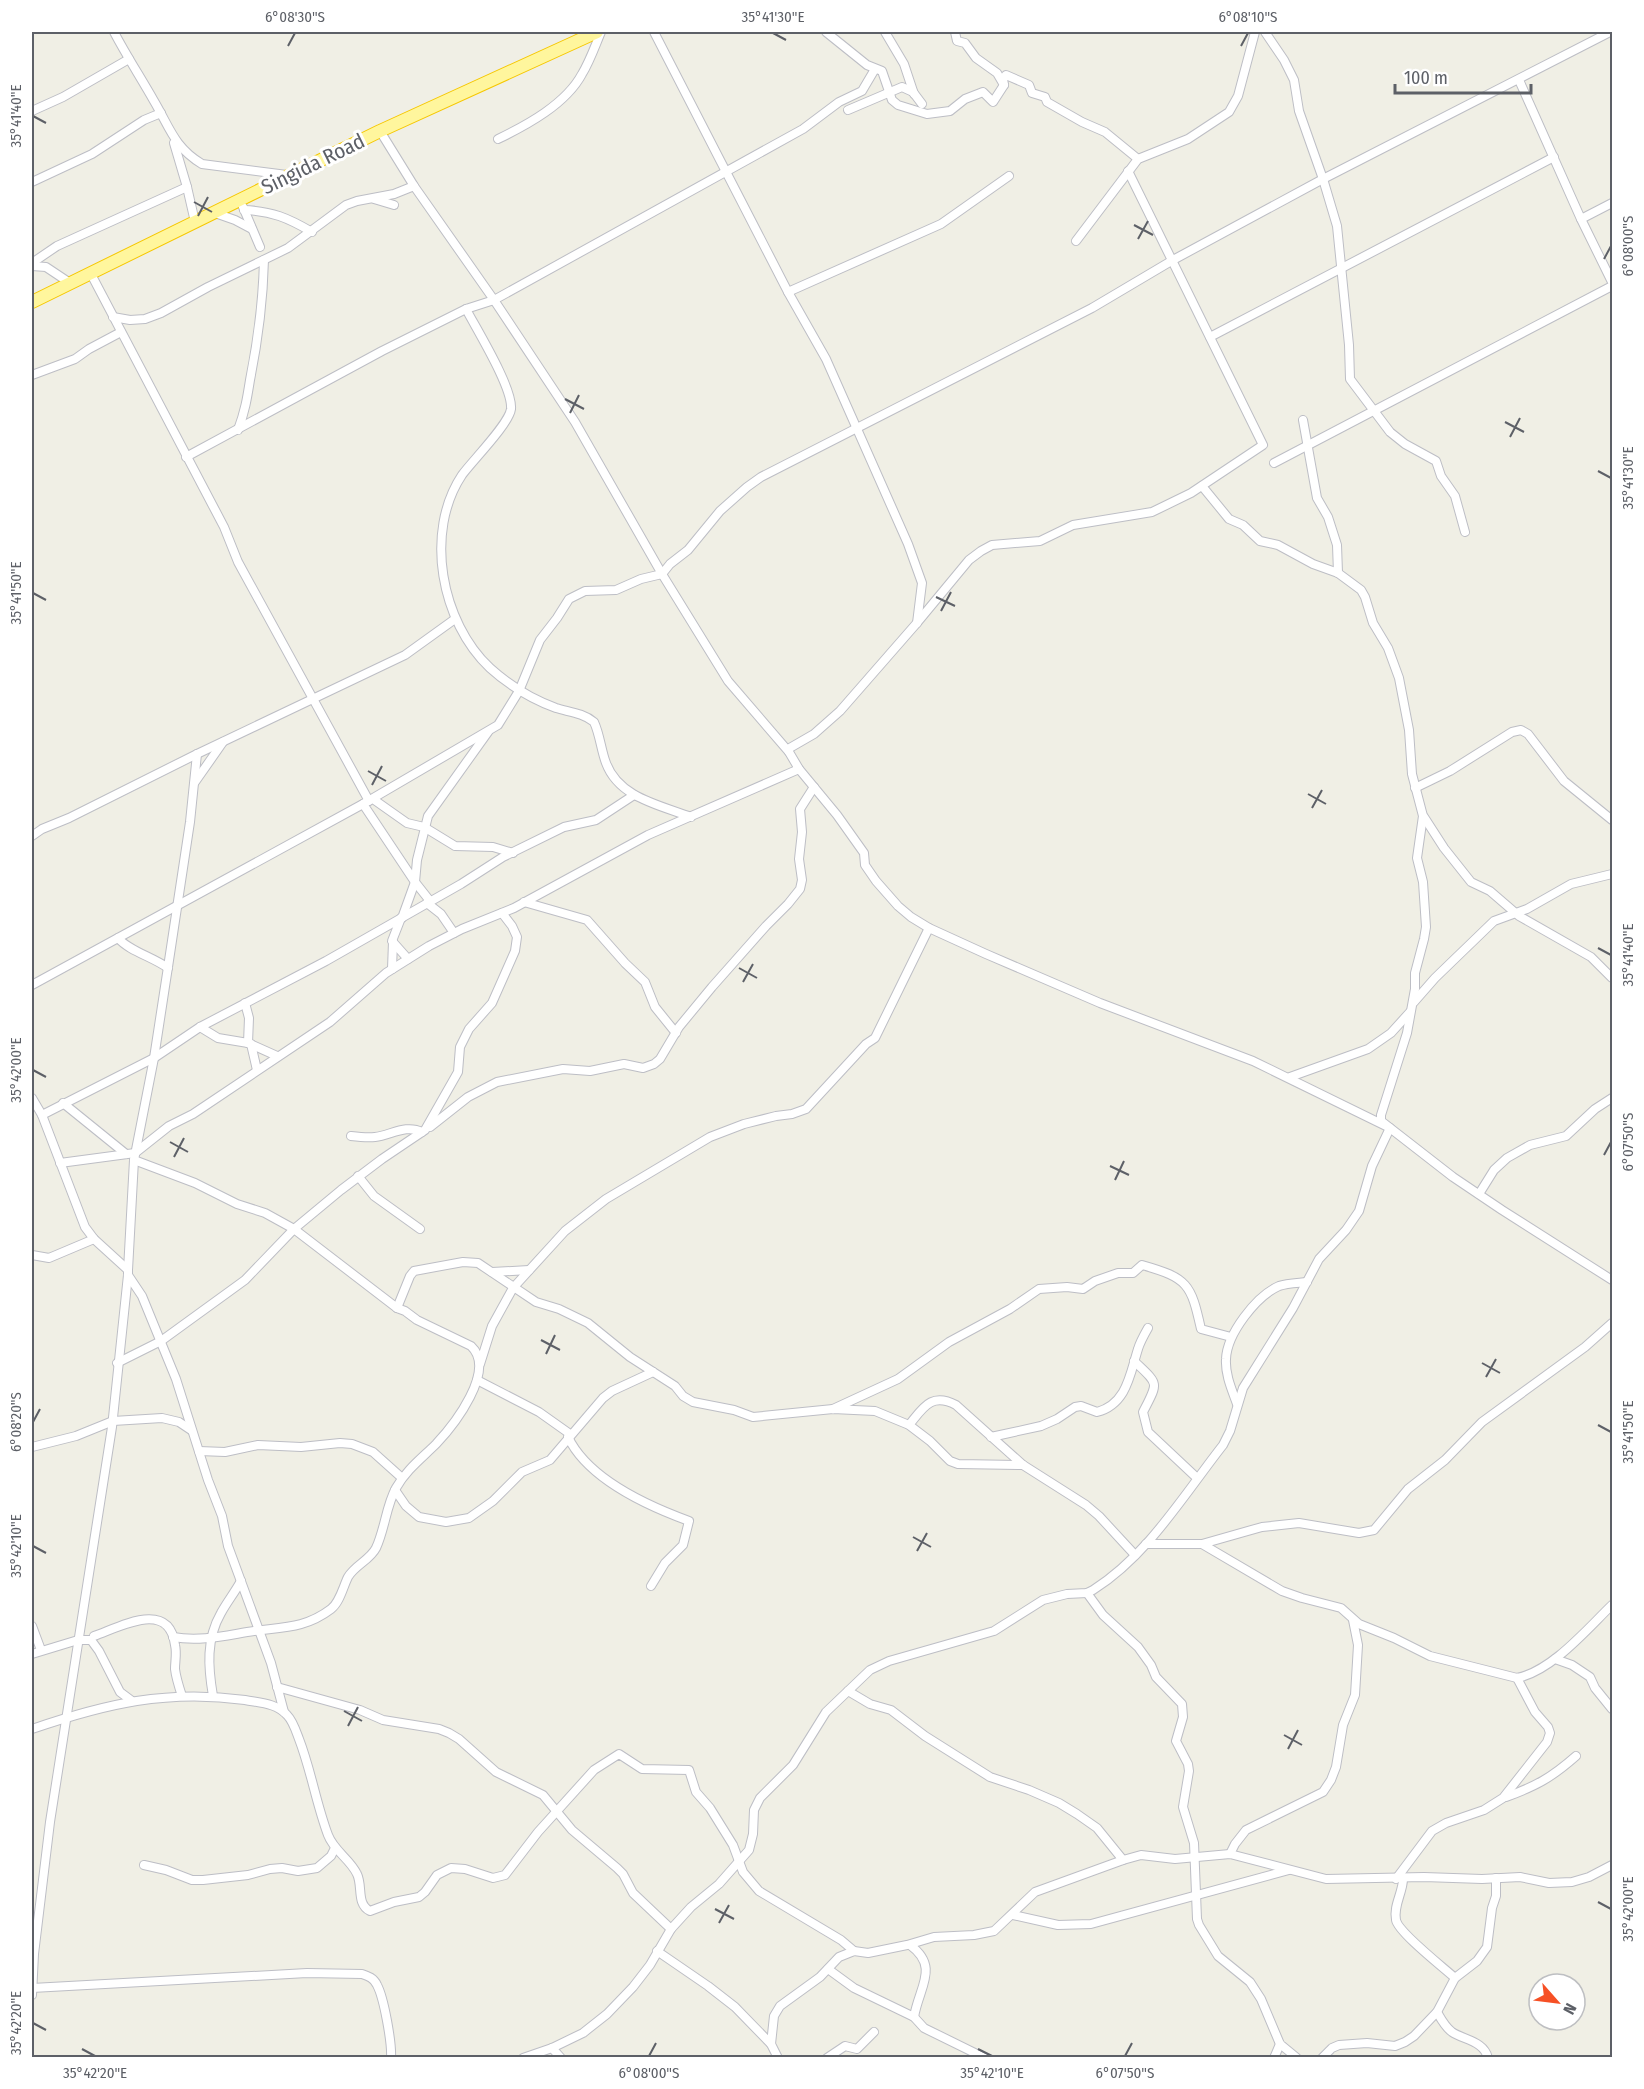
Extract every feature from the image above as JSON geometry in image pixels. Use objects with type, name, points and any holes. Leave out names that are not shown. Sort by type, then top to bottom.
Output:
[{"type":"highway","name":"Singida Road","points":[[32,302],[214,212],[242,204],[289,175],[380,131],[599,32]]},
{"type":"street","points":[[114,32],[170,134],[187,187],[195,222]]},
{"type":"street","points":[[119,41],[120,32]]},
{"type":"street","points":[[498,139],[524,127],[556,104],[582,76],[599,32]]},
{"type":"street","points":[[654,32],[788,292],[826,359],[908,544],[922,583],[916,624]]},
{"type":"street","points":[[826,32],[867,66],[882,71],[892,100],[898,105],[927,114],[950,111],[965,99],[983,92],[993,102],[1004,86],[1003,79],[1006,75],[1029,85],[1032,93],[1045,97],[1047,102],[1105,132],[1138,159]]},
{"type":"street","points":[[885,32],[904,64],[914,94],[922,104]]},
{"type":"street","points":[[955,32],[957,40],[965,43],[976,58],[997,73],[1004,86]]},
{"type":"street","points":[[1076,241],[1138,159],[1188,139],[1229,112],[1238,96],[1255,32]]},
{"type":"street","points":[[1265,32],[1294,80],[1299,111],[1323,179],[1336,226],[1349,345],[1349,374],[1355,386],[1396,437],[1436,461],[1443,479],[1455,496],[1465,532]]},
{"type":"street","points":[[32,985],[368,801],[498,725],[519,692],[540,639],[557,618],[568,599],[585,591],[616,590],[641,579],[662,574],[670,564],[688,550],[720,511],[747,486],[855,428],[1092,308],[1173,260],[1323,179],[1610,32]]},
{"type":"street","points":[[32,111],[63,97],[129,59]]},
{"type":"street","points":[[186,457],[313,387],[466,309],[494,300],[726,173],[802,129],[839,102],[857,94],[866,87],[875,69]]},
{"type":"street","points":[[1274,463],[1612,284],[1519,80]]},
{"type":"street","points":[[848,111],[888,91],[902,87],[914,94]]},
{"type":"street","points":[[32,182],[92,154],[144,120],[160,113]]},
{"type":"street","points":[[380,131],[414,186],[494,300],[575,422],[662,574],[728,681],[789,752],[799,769],[837,815],[864,853],[865,865],[898,906],[929,928],[1100,1003],[1194,1037],[1290,1077],[1390,1128]]},
{"type":"street","points":[[170,134],[181,149],[202,164],[289,175]]},
{"type":"street","points":[[1210,338],[1554,157]]},
{"type":"street","points":[[789,752],[788,749],[814,734],[840,711],[969,560],[992,545],[1040,541],[1073,525],[1152,512],[1191,493],[1263,445],[1128,171]]},
{"type":"street","points":[[788,292],[941,224],[1009,176]]},
{"type":"street","points":[[113,316],[130,320],[145,319],[161,314],[207,287],[288,249],[346,206],[357,201],[394,194],[414,186]]},
{"type":"street","points":[[32,265],[67,241],[187,187]]},
{"type":"street","points":[[373,199],[394,205]]},
{"type":"street","points":[[1581,219],[1612,203]]},
{"type":"street","points":[[242,204],[260,247]]},
{"type":"street","points":[[242,204],[288,218],[312,232]]},
{"type":"street","points":[[214,212],[252,229]]},
{"type":"street","points":[[238,430],[247,406],[256,359],[261,321],[264,260]]},
{"type":"street","points":[[32,265],[46,267],[70,284]]},
{"type":"street","points":[[91,274],[224,527],[238,562],[368,801],[415,882],[454,933]]},
{"type":"street","points":[[466,309],[505,387],[511,409],[504,424],[461,476],[446,509],[442,547],[443,568],[455,619],[481,658],[519,692],[585,716],[594,722],[607,765],[621,787],[656,805],[691,817]]},
{"type":"street","points":[[32,375],[75,359],[121,332]]},
{"type":"street","points":[[1303,420],[1317,498],[1328,517],[1337,545],[1338,573]]},
{"type":"street","points":[[1202,486],[1229,519],[1243,525],[1260,541],[1278,545],[1313,564],[1338,573],[1363,593],[1369,614],[1395,663],[1409,730],[1412,774],[1423,816],[1444,848],[1471,882],[1490,891],[1516,914],[1591,957],[1612,978]]},
{"type":"street","points":[[32,836],[42,829],[405,655],[455,619]]},
{"type":"street","points":[[1415,788],[1458,766],[1512,732],[1521,730],[1528,734],[1564,781],[1612,820]]},
{"type":"street","points":[[392,969],[392,937],[415,882],[417,860],[428,816],[489,731]]},
{"type":"street","points":[[194,784],[224,741]]},
{"type":"street","points":[[197,754],[168,968],[134,1157],[128,1272],[117,1363],[113,1421],[34,1933],[32,1990],[307,1973],[362,1974],[370,1976],[377,1983],[388,2032],[391,2058]]},
{"type":"street","points":[[134,1157],[169,1126],[193,1114],[330,1022],[376,981],[408,959],[454,933],[524,902],[648,835],[799,769]]},
{"type":"street","points":[[117,1363],[161,1341],[245,1280],[294,1229],[358,1176],[424,1131],[468,1097],[497,1082],[557,1070],[590,1071],[624,1064],[643,1068],[654,1064],[665,1053],[676,1033],[712,987],[800,889],[802,880],[799,859],[802,832],[800,808],[814,787]]},
{"type":"street","points":[[42,1115],[153,1058],[200,1027],[326,961],[513,853],[564,827],[596,820],[634,795]]},
{"type":"street","points":[[368,801],[407,823],[424,827],[455,846],[493,847],[513,853]]},
{"type":"street","points":[[1423,816],[1417,858],[1424,889],[1425,933],[1415,973],[1412,1007],[1381,1121],[1479,1194],[1612,1280]]},
{"type":"street","points":[[1290,1077],[1368,1049],[1391,1033],[1435,978],[1494,921],[1516,914],[1571,884],[1612,874]]},
{"type":"street","points":[[524,902],[587,920],[645,982],[655,1007],[676,1033]]},
{"type":"street","points":[[424,1131],[458,1072],[460,1047],[469,1029],[492,1003],[515,951],[517,937],[502,913]]},
{"type":"street","points":[[173,1637],[210,1638],[294,1626],[320,1616],[334,1607],[351,1573],[373,1553],[377,1546],[395,1490],[402,1478],[437,1442],[469,1398],[477,1380],[492,1326],[513,1288],[565,1231],[606,1199],[711,1137],[744,1124],[806,1109],[866,1044],[875,1038],[929,928]]},
{"type":"street","points":[[118,938],[129,947],[168,968]]},
{"type":"street","points":[[393,942],[408,959]]},
{"type":"street","points":[[245,1003],[250,1044],[257,1070]]},
{"type":"street","points":[[200,1027],[218,1038],[250,1044],[277,1056]]},
{"type":"street","points":[[32,1098],[42,1115],[85,1227],[128,1272],[142,1296],[177,1379],[191,1430],[222,1515],[226,1539],[260,1631],[284,1712],[293,1725],[308,1763],[321,1816],[335,1848],[358,1875],[365,1909],[373,1911],[394,1902],[419,1897],[437,1875],[451,1868],[460,1868],[493,1878],[505,1875],[556,1811],[594,1770],[619,1754],[642,1768],[689,1770],[696,1792],[710,1808],[734,1845],[743,1872],[759,1891],[841,1940],[854,1951]]},
{"type":"street","points":[[1479,1194],[1494,1170],[1507,1158],[1530,1145],[1566,1136],[1595,1109],[1612,1098]]},
{"type":"street","points":[[63,1103],[126,1154],[237,1204],[265,1213],[294,1229],[397,1308],[474,1348],[480,1365]]},
{"type":"street","points":[[523,2058],[552,2049],[583,2033],[607,2014],[633,1987],[671,1929],[691,1906],[719,1884],[749,1850],[752,1842],[754,1810],[760,1797],[793,1765],[820,1720],[870,1670],[928,1649],[994,1631],[1043,1600],[1067,1594],[1087,1593],[1109,1580],[1126,1566],[1146,1544],[1223,1444],[1230,1431],[1243,1388],[1293,1308],[1320,1259],[1346,1230],[1359,1211],[1372,1166],[1390,1128]]},
{"type":"street","points":[[351,1136],[375,1137],[403,1129],[424,1131]]},
{"type":"street","points":[[60,1163],[126,1154]]},
{"type":"street","points":[[358,1176],[374,1196],[420,1229]]},
{"type":"street","points":[[32,1255],[49,1258],[94,1239]]},
{"type":"street","points":[[397,1308],[414,1271],[463,1262],[478,1263],[536,1302],[559,1309],[588,1323],[630,1357],[675,1386],[683,1396],[693,1402],[734,1410],[753,1417],[833,1409],[875,1412],[909,1425],[930,1441],[950,1461],[958,1464],[1023,1465]]},
{"type":"street","points":[[833,1409],[898,1379],[949,1342],[1016,1305],[1039,1289],[1067,1287],[1083,1289],[1095,1281],[1118,1273],[1133,1273],[1142,1265],[1164,1271],[1187,1285],[1194,1299],[1201,1329],[1231,1337]]},
{"type":"street","points":[[492,1272],[529,1270]]},
{"type":"street","points":[[1237,1404],[1227,1373],[1226,1358],[1231,1337],[1264,1295],[1281,1285],[1307,1282]]},
{"type":"street","points":[[1146,1544],[1202,1544],[1262,1527],[1299,1523],[1359,1533],[1374,1530],[1408,1489],[1432,1472],[1482,1422],[1585,1347],[1612,1323]]},
{"type":"street","points":[[991,1437],[1041,1426],[1075,1407],[1081,1406],[1097,1412],[1113,1404],[1125,1391],[1138,1347],[1148,1328]]},
{"type":"street","points":[[1134,1361],[1154,1380],[1155,1389],[1143,1412],[1148,1432],[1197,1478]]},
{"type":"street","points":[[395,1490],[406,1506],[419,1517],[446,1522],[462,1520],[482,1510],[522,1472],[550,1460],[603,1398],[612,1391],[653,1372]]},
{"type":"street","points":[[477,1380],[540,1412],[569,1436],[574,1450],[596,1471],[644,1502],[689,1521],[682,1545],[665,1563],[651,1586]]},
{"type":"street","points":[[909,1425],[925,1405],[940,1399],[956,1405],[1023,1465],[1086,1505],[1135,1555]]},
{"type":"street","points":[[32,1447],[76,1436],[113,1421],[162,1418],[179,1422],[191,1430]]},
{"type":"street","points":[[199,1451],[225,1452],[258,1445],[301,1447],[352,1444],[373,1452],[402,1478]]},
{"type":"street","points":[[1202,1544],[1282,1591],[1341,1608],[1353,1620],[1430,1656],[1517,1678],[1528,1676],[1555,1659],[1612,1605]]},
{"type":"street","points":[[213,1696],[210,1676],[210,1638],[220,1614],[241,1581]]},
{"type":"street","points":[[1087,1593],[1103,1615],[1138,1647],[1151,1665],[1156,1677],[1182,1704],[1183,1717],[1176,1741],[1188,1764],[1189,1771],[1183,1807],[1193,1835],[1196,1858],[1197,1919],[1218,1956],[1250,1982],[1261,1998],[1280,2044],[1297,2058]]},
{"type":"street","points":[[94,1636],[141,1619],[152,1619],[166,1626],[176,1646],[175,1669],[182,1696]]},
{"type":"street","points":[[1230,1854],[1234,1844],[1246,1830],[1323,1792],[1332,1780],[1342,1725],[1351,1710],[1355,1695],[1358,1645],[1353,1620]]},
{"type":"street","points":[[32,1626],[41,1650]]},
{"type":"street","points":[[32,1654],[78,1640],[91,1640],[120,1692],[132,1701]]},
{"type":"street","points":[[1555,1659],[1572,1665],[1590,1677],[1594,1688],[1612,1709]]},
{"type":"street","points":[[1503,1798],[1547,1742],[1550,1733],[1532,1707],[1517,1678]]},
{"type":"street","points":[[277,1687],[360,1710],[383,1720],[439,1729],[459,1739],[496,1772],[543,1795],[572,1830],[617,1868],[633,1893],[671,1929]]},
{"type":"street","points":[[848,1691],[870,1704],[891,1710],[926,1737],[984,1774],[1029,1790],[1077,1814],[1097,1828],[1123,1860]]},
{"type":"street","points":[[32,1729],[68,1717],[132,1701],[182,1696],[213,1696],[274,1705],[284,1712]]},
{"type":"street","points":[[1400,1879],[1432,1831],[1537,1785],[1576,1756]]},
{"type":"street","points":[[144,1865],[192,1880],[203,1880],[248,1875],[270,1869],[282,1868],[298,1871],[317,1868],[331,1856],[335,1848]]},
{"type":"street","points":[[771,2044],[774,2016],[780,2006],[820,1977],[839,1957],[854,1951],[868,1953],[910,1945],[934,1936],[974,1935],[994,1931],[1035,1892],[1141,1855],[1175,1859],[1230,1854],[1326,1879],[1520,1877],[1549,1883],[1572,1882],[1612,1865]]},
{"type":"street","points":[[1013,1915],[1058,1925],[1091,1924],[1291,1870]]},
{"type":"street","points":[[1322,2058],[1332,2048],[1340,2045],[1367,2043],[1395,2046],[1405,2042],[1437,2012],[1455,1978],[1477,1961],[1487,1947],[1492,1908],[1496,1896],[1496,1878]]},
{"type":"street","points":[[1400,1879],[1403,1888],[1396,1914],[1399,1928],[1455,1978]]},
{"type":"street","points":[[910,1945],[925,1960],[926,1976],[914,2017]]},
{"type":"street","points":[[657,1951],[735,2007],[771,2044],[778,2058]]},
{"type":"street","points":[[828,1968],[855,1988],[914,2017],[924,2028],[985,2058]]},
{"type":"street","points":[[1437,2012],[1452,2032],[1484,2049],[1488,2058]]},
{"type":"street","points":[[827,2058],[845,2046],[857,2049],[874,2032]]},
{"type":"street","points":[[1274,2058],[1280,2044]]},
{"type":"street","points":[[552,2049],[561,2058]]}]
